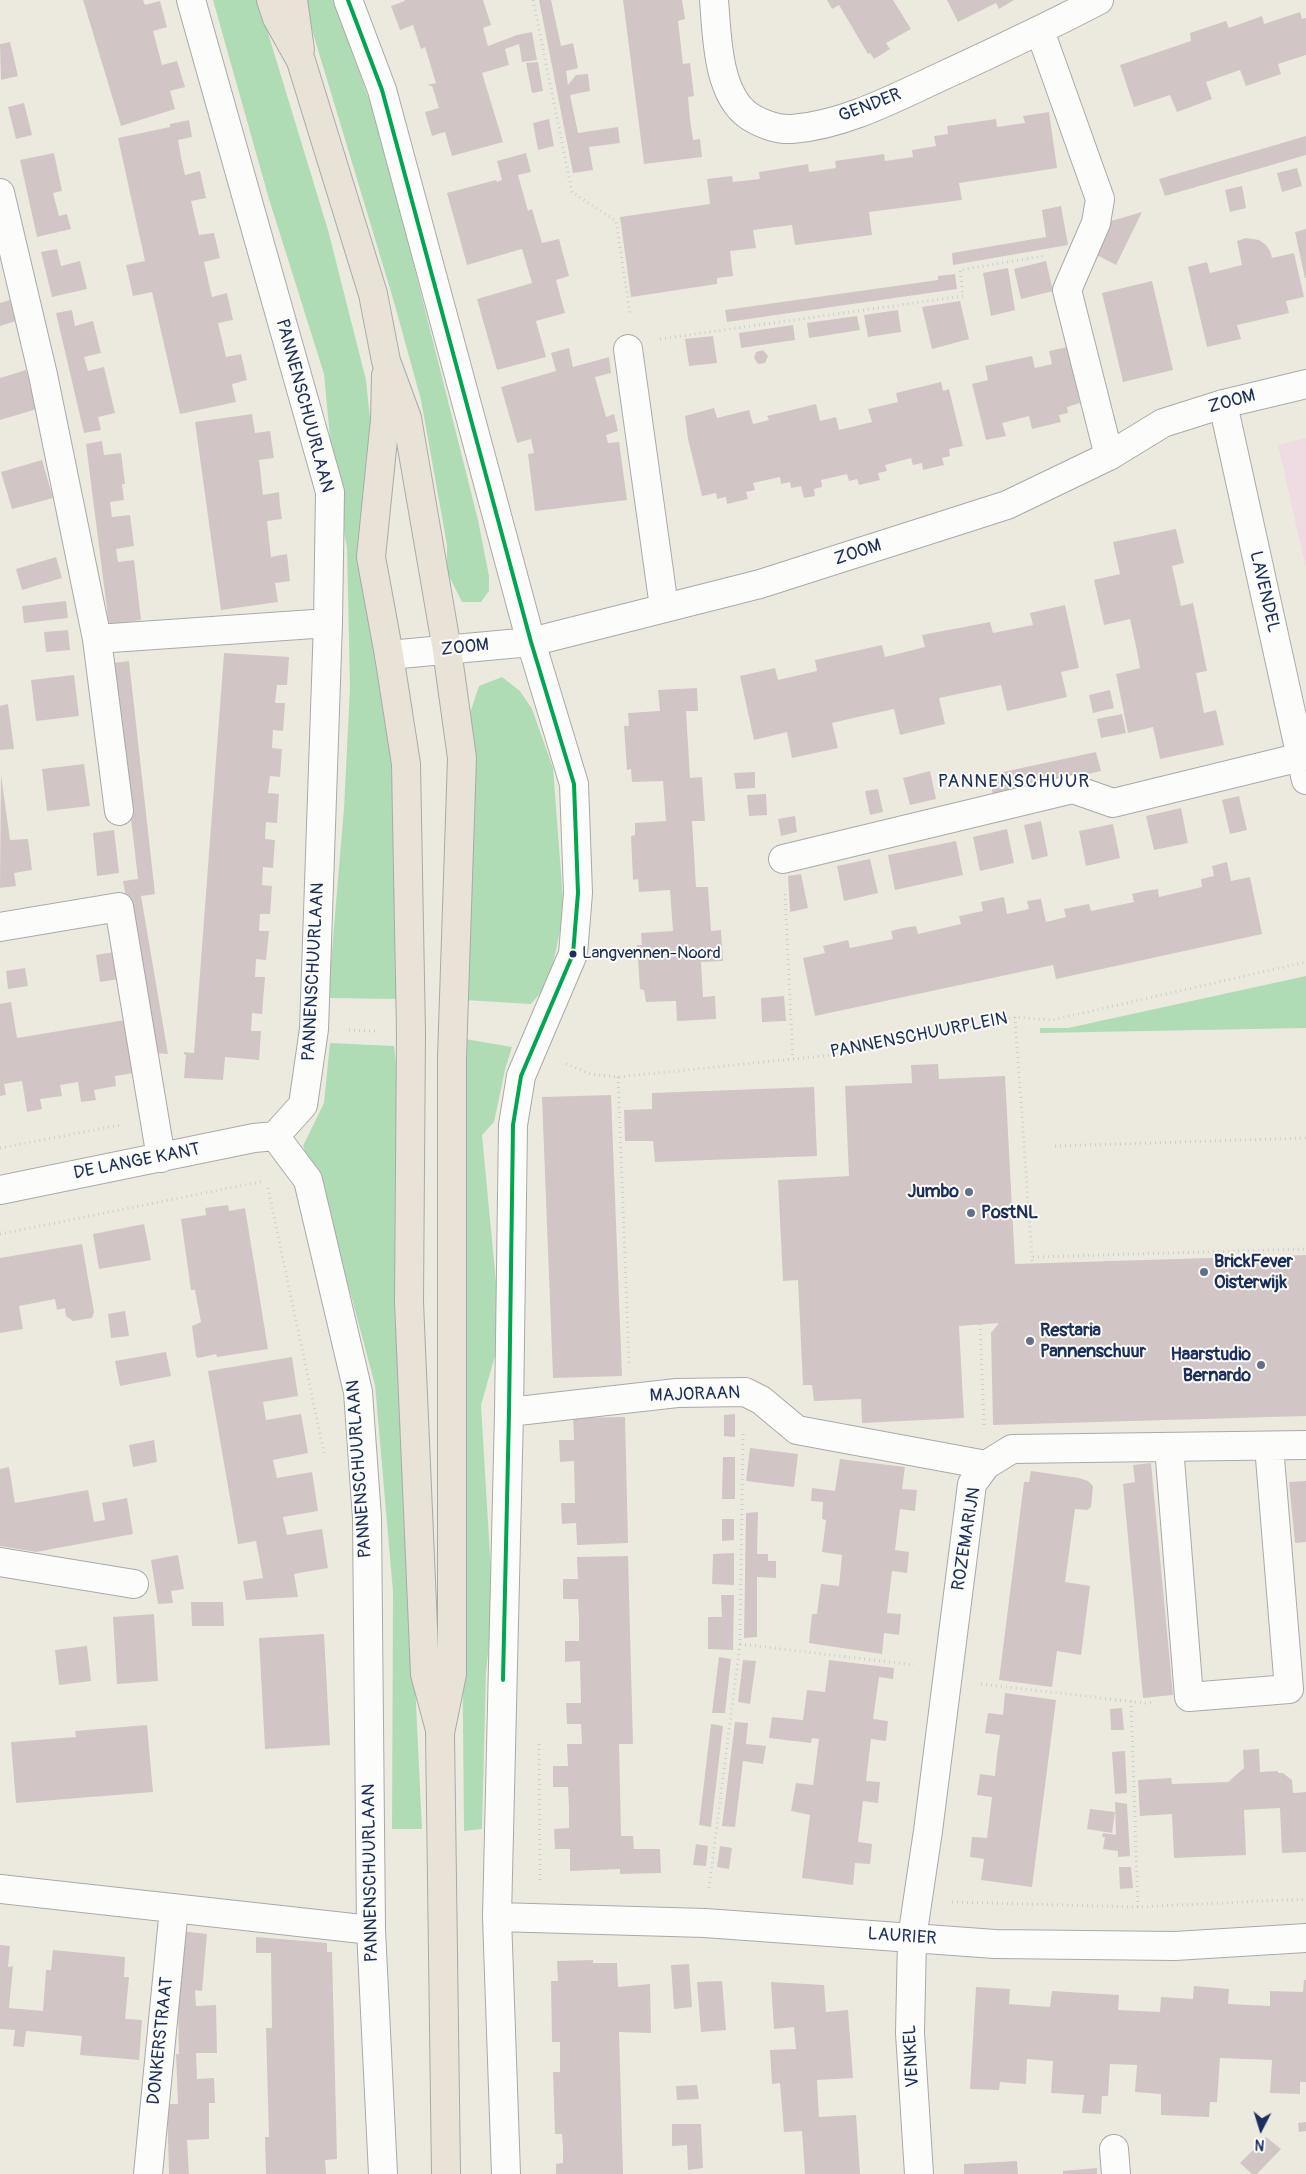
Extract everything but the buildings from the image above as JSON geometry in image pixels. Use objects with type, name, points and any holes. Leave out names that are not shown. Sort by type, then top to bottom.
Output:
[{"type":"main road","points":[[271,0],[277,18],[301,61]]},
{"type":"main road","points":[[293,0],[301,61],[373,294],[386,361],[407,418],[462,758],[452,1066],[452,1674],[440,1733],[446,2174]]},
{"type":"main road","points":[[386,361],[385,420],[371,556],[406,764],[411,1033],[409,1302],[425,1664],[440,1733]]},
{"type":"street","name":"PANNENSCHUURLAAN","points":[[191,0],[330,492],[328,623],[314,1029],[303,1104],[265,1137],[308,1180],[358,1392],[367,1518],[371,1930],[383,2174]]},
{"type":"street","points":[[348,0],[382,90],[531,642],[574,784],[578,893],[573,954],[521,1076],[513,1125],[498,1916],[506,2174]]},
{"type":"street","name":"GENDER","points":[[714,0],[722,71],[731,95],[748,116],[770,126],[791,129],[823,123],[880,104],[1040,31],[1098,0]]},
{"type":"street","points":[[1040,31],[1100,199],[1096,223],[1067,290],[1109,456]]},
{"type":"street","points":[[0,192],[43,375],[97,639],[119,811]]},
{"type":"street","points":[[632,346],[664,607]]},
{"type":"street","name":"ZOOM","points":[[389,655],[531,642],[760,584],[1007,505],[1109,456],[1163,423],[1222,404],[1306,384]]},
{"type":"street","name":"LAVENDEL","points":[[1222,404],[1304,769]]},
{"type":"street","points":[[97,639],[328,623]]},
{"type":"street","points":[[783,859],[1073,789],[1113,803],[1304,769]]},
{"type":"street","points":[[0,927],[119,907],[161,1158]]},
{"type":"street","name":"DE LANGE KANT","points":[[0,1190],[265,1137]]},
{"type":"street","name":"MAJORAAN","points":[[509,1412],[677,1393],[745,1392],[761,1400],[797,1430],[986,1466]]},
{"type":"street","points":[[1169,1447],[1189,1697],[1289,1689],[1269,1446]]},
{"type":"street","name":"ROZEMARIJN","points":[[912,1938],[949,1675],[972,1484],[986,1466],[1012,1449],[1306,1446]]},
{"type":"street","points":[[0,1562],[134,1584]]},
{"type":"street","points":[[0,1889],[371,1930]]},
{"type":"street","name":"DONKERSTRAAT","points":[[148,2174],[174,1908]]},
{"type":"street","name":"LAURIER","points":[[498,1916],[704,1923],[995,1944],[1175,1946],[1306,1938]]},
{"type":"street","name":"VENKEL","points":[[912,1938],[910,2033],[919,2174]]},
{"type":"path","points":[[532,0],[572,192],[616,221],[632,346],[964,296],[960,270],[1084,250]]},
{"type":"path","points":[[783,859],[793,1059]]},
{"type":"path","name":"PANNENSCHUURPLEIN","points":[[532,1049],[591,1074],[618,1077],[851,1053],[1015,1017],[1052,1020],[1306,962]]},
{"type":"path","points":[[1015,1017],[1032,1276]]},
{"type":"path","points":[[618,1077],[630,1398]]},
{"type":"path","points":[[265,1137],[266,1180],[325,1453]]},
{"type":"path","points":[[1055,1146],[1306,1138]]},
{"type":"path","points":[[0,1234],[266,1180]]},
{"type":"path","points":[[1032,1257],[1306,1249]]},
{"type":"path","points":[[986,1466],[980,1322],[1035,1320],[1035,1316]]},
{"type":"path","points":[[704,1923],[740,1644],[741,1478],[745,1392]]},
{"type":"path","points":[[740,1644],[1131,1702],[1145,1703],[1189,1697]]},
{"type":"path","points":[[1131,1702],[1140,1945]]},
{"type":"shaded area","points":[[1306,438],[1306,569],[1278,445]]},
{"type":"green space","points":[[213,0],[258,0],[328,230],[366,380],[372,438],[378,662],[397,799],[399,999],[328,998],[344,808],[350,688],[347,548],[334,480],[324,374],[269,199]]},
{"type":"green space","points":[[303,0],[334,0],[380,131],[478,520],[489,576],[489,591],[481,602],[462,602],[447,572],[447,545],[421,400],[394,302]]},
{"type":"green space","points":[[502,677],[520,691],[532,709],[553,768],[564,912],[549,983],[531,1004],[463,1000],[473,755],[470,713],[479,686]]},
{"type":"green space","points":[[1306,976],[1306,1028],[1040,1033],[1040,1028],[1068,1028]]},
{"type":"green space","points":[[465,1039],[512,1047],[494,1122],[482,1135],[501,1335],[481,1405],[493,1606],[486,1672],[482,1829],[464,1831],[462,1612]]},
{"type":"green space","points":[[330,1043],[394,1046],[400,1097],[402,1410],[422,1829],[392,1829],[393,1592],[375,1385],[351,1295],[303,1146],[324,1103]]},
{"type":"transit line","points":[[348,0],[382,90],[531,642],[574,784],[578,893],[573,954],[521,1076],[513,1125],[503,1680]]},
{"type":"place","name":"Langvennen-Noord","points":[[573,954]]},
{"type":"place","name":"Jumbo","points":[[969,1192]]},
{"type":"place","name":"PostNL","points":[[971,1213]]},
{"type":"place","name":"BrickFever Oisterwijk","points":[[1204,1272]]},
{"type":"place","name":"Restaria Pannenschuur","points":[[1030,1341]]},
{"type":"place","name":"Haarstudio Bernardo","points":[[1261,1365]]},
{"type":"district","name":"PANNENSCHUUR","points":[[1014,782]]}]
